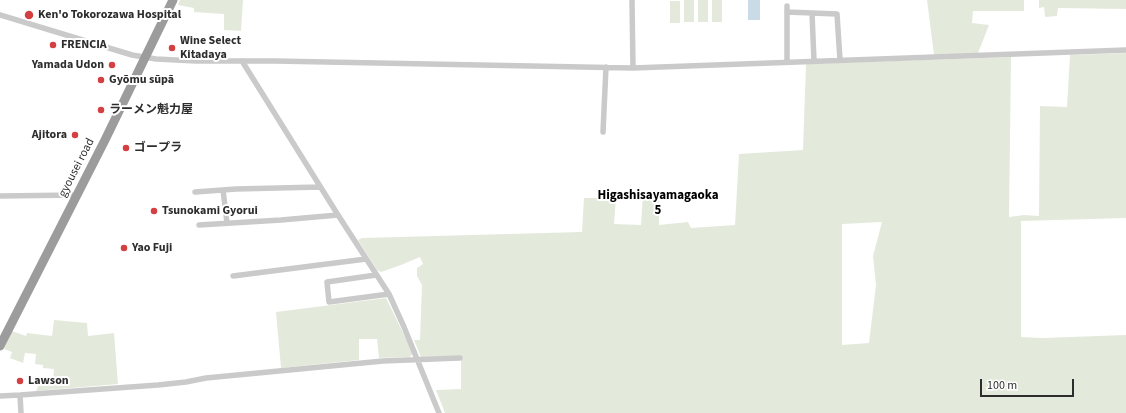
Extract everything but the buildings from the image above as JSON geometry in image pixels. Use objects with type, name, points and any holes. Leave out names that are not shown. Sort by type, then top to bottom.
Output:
[{"type":"highway","name":"gyousei road","points":[[0,346],[105,140],[173,0]]},
{"type":"street","points":[[632,0],[633,68]]},
{"type":"street","points":[[787,62],[787,9],[812,13],[837,14],[840,60]]},
{"type":"street","points":[[812,13],[814,61]]},
{"type":"street","points":[[0,15],[132,55],[145,58],[196,61],[633,68],[1126,50]]},
{"type":"street","points":[[242,61],[320,187],[389,294],[418,359],[439,413]]},
{"type":"street","points":[[603,132],[606,67]]},
{"type":"street","points":[[195,192],[320,187]]},
{"type":"street","points":[[223,190],[227,223]]},
{"type":"street","points":[[0,196],[76,195]]},
{"type":"street","points":[[199,225],[338,215]]},
{"type":"street","points":[[233,276],[366,259]]},
{"type":"street","points":[[376,275],[326,282],[329,302],[389,294]]},
{"type":"street","points":[[0,396],[158,385],[206,378],[383,361],[460,358]]},
{"type":"street","points":[[20,395],[21,413]]},
{"type":"shaded area","points":[[180,0],[243,0],[241,31],[224,30],[224,14],[194,12],[194,8],[178,5]]},
{"type":"shaded area","points":[[684,0],[694,0],[694,22],[684,22]]},
{"type":"shaded area","points":[[698,0],[708,0],[708,22],[698,22]]},
{"type":"shaded area","points":[[712,0],[722,0],[722,22],[712,22]]},
{"type":"shaded area","points":[[927,0],[1024,0],[1024,11],[973,11],[972,23],[989,25],[978,53],[934,55]]},
{"type":"shaded area","points":[[1039,0],[1126,0],[1126,9],[1058,8],[1057,16],[1045,17],[1044,7],[1039,8]]},
{"type":"shaded area","points":[[670,1],[680,1],[680,23],[670,23]]},
{"type":"shaded area","points":[[1126,53],[1126,218],[1021,221],[1021,337],[1043,338],[1126,335],[1126,413],[445,413],[436,390],[461,389],[461,356],[421,357],[414,340],[420,340],[422,285],[417,276],[417,268],[423,264],[420,257],[381,272],[377,270],[358,240],[362,238],[582,232],[584,198],[616,198],[614,224],[641,225],[643,194],[659,193],[659,225],[688,222],[691,228],[735,225],[739,154],[803,150],[806,64],[1011,57],[1009,217],[1024,215],[1039,216],[1040,106],[1067,107],[1070,55]],"holes":[[[882,222],[873,256],[876,285],[869,343],[842,345],[842,224]]]},
{"type":"shaded area","points":[[386,298],[413,353],[410,357],[379,358],[377,339],[359,339],[359,360],[281,368],[276,312]]},
{"type":"shaded area","points":[[54,320],[87,323],[88,336],[114,333],[118,384],[36,391],[40,382],[53,382],[54,369],[43,368],[43,365],[35,364],[36,354],[25,353],[23,363],[10,358],[12,352],[4,349],[12,331],[26,336],[27,333],[52,336]]},
{"type":"water","points":[[748,0],[760,0],[760,20],[748,20]]},
{"type":"place","name":"Ken'o Tokorozawa Hospital","points":[[29,15]]},
{"type":"place","name":"FRENCIA","points":[[53,45]]},
{"type":"place","name":"Wine Select Kitadaya","points":[[172,48]]},
{"type":"place","name":"Yamada Udon","points":[[112,65]]},
{"type":"place","name":"Gyōmu sūpā","points":[[101,80]]},
{"type":"place","name":"ラーメン魁力屋","points":[[101,110]]},
{"type":"place","name":"Ajitora","points":[[75,135]]},
{"type":"place","name":"ゴープラ","points":[[126,148]]},
{"type":"place","name":"Tsunokami Gyorui","points":[[154,211]]},
{"type":"place","name":"Yao Fuji","points":[[124,248]]},
{"type":"place","name":"Lawson","points":[[20,381]]},
{"type":"district","name":"Higashisayamagaoka 5","points":[[658,204]]}]
